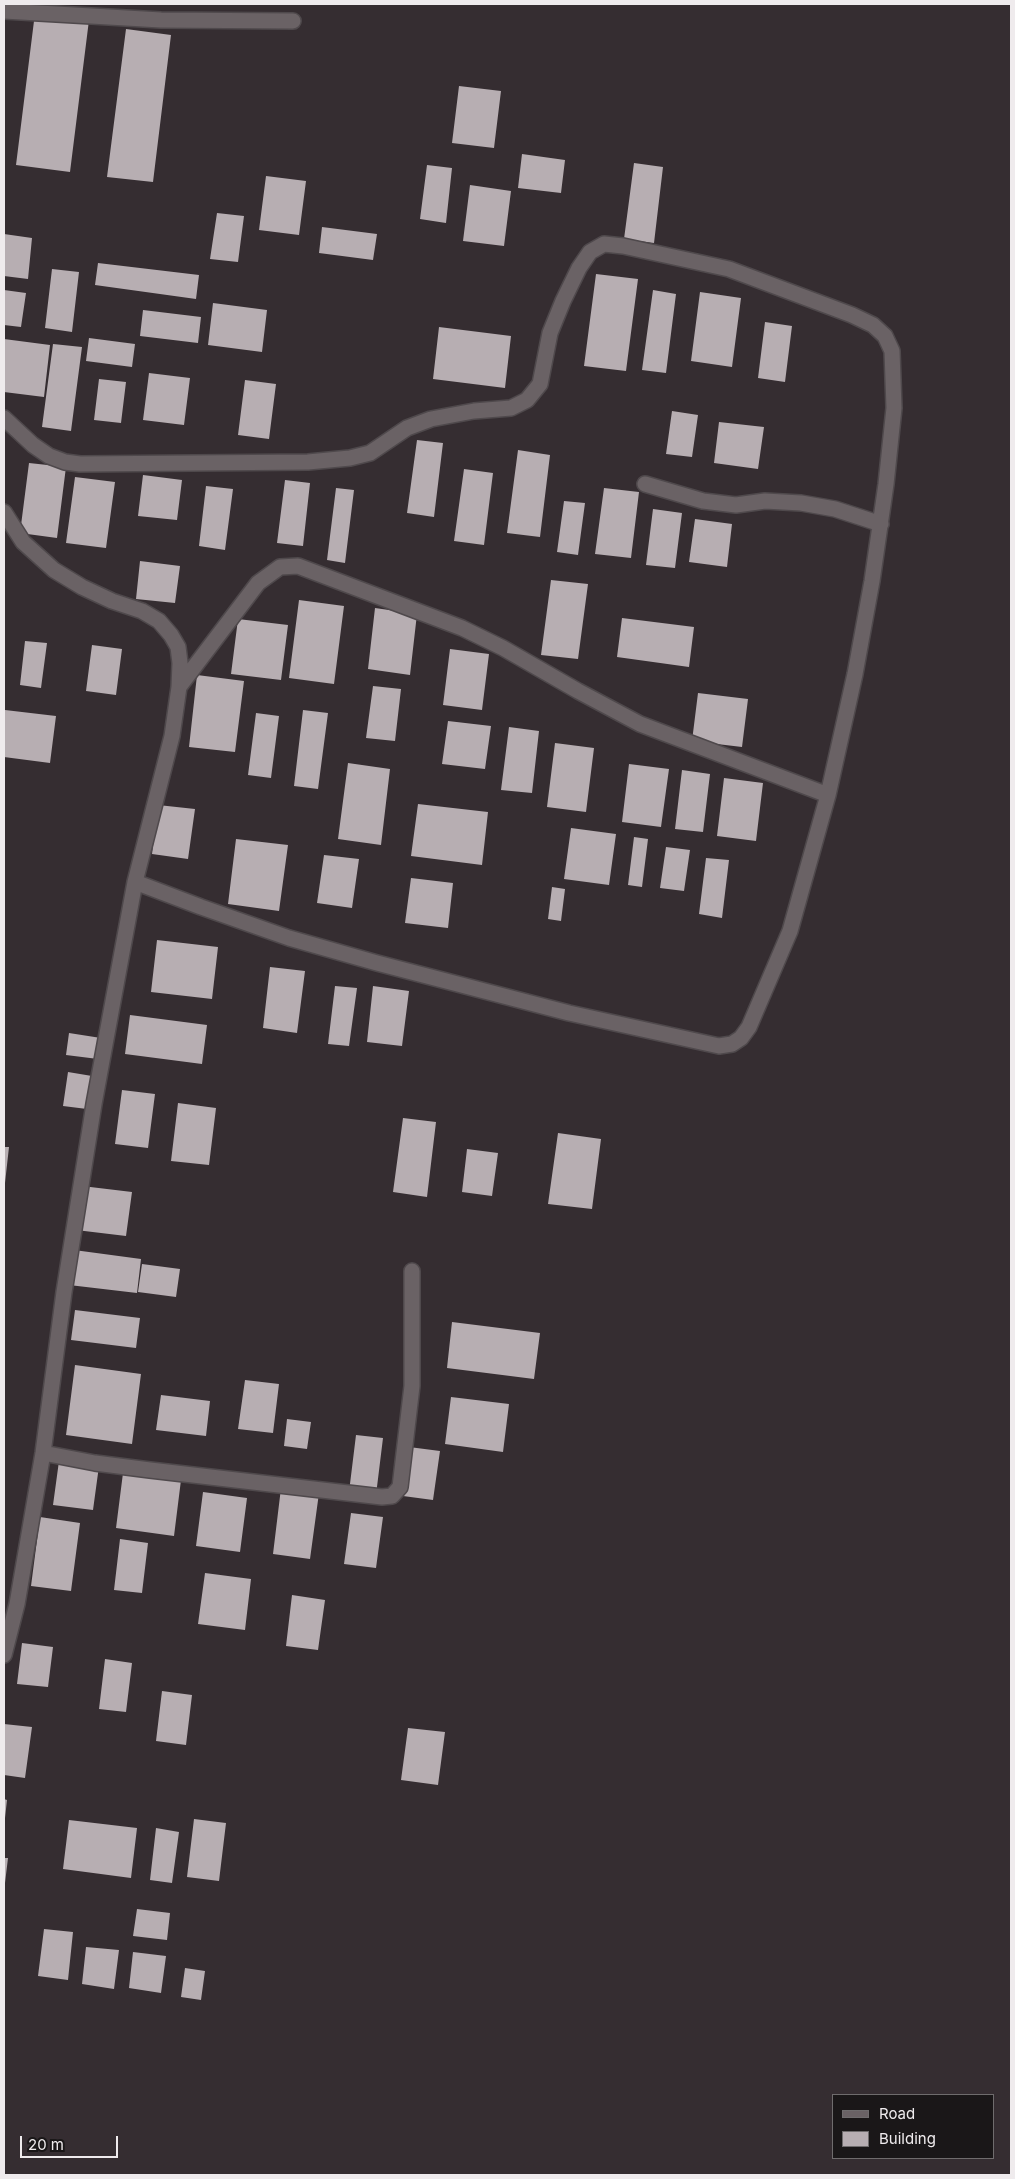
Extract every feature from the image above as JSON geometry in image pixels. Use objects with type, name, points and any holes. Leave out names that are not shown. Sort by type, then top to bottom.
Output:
[{"type":"street","points":[[4,11],[161,20],[293,21]]},
{"type":"street","points":[[4,418],[33,445],[49,456],[65,462],[80,464],[308,462],[350,458],[370,453],[407,428],[431,420],[474,411],[511,408],[527,400],[540,384],[550,333],[562,301],[579,268],[590,252],[604,244],[623,246],[729,269],[852,315],[873,325],[884,336],[892,351],[894,408],[881,524],[855,674],[828,795],[790,931],[749,1027],[736,1041],[719,1046],[579,1015],[377,963],[289,938],[135,882]]},
{"type":"street","points":[[646,484],[704,501],[736,505],[765,501],[801,503],[835,509],[881,524]]},
{"type":"street","points":[[4,512],[24,542],[54,570],[82,587],[112,601],[142,611],[159,621],[178,647],[180,663],[180,687],[172,736],[135,882],[94,1104],[64,1292],[44,1454],[17,1604],[4,1655]]},
{"type":"street","points":[[180,687],[258,583],[280,567],[298,566],[462,628],[504,648],[640,724],[828,795]]},
{"type":"street","points":[[44,1454],[95,1463],[160,1471],[382,1497],[392,1496],[400,1487],[412,1386],[412,1271]]},
{"type":"building","points":[[35,13],[89,20],[70,172],[16,165]]},
{"type":"building","points":[[126,29],[171,35],[153,182],[107,177]]},
{"type":"building","points":[[459,86],[501,91],[494,148],[452,143]]},
{"type":"building","points":[[522,154],[565,160],[561,193],[518,188]]},
{"type":"building","points":[[634,163],[663,167],[654,243],[624,239]]},
{"type":"building","points":[[427,165],[452,168],[446,223],[420,219]]},
{"type":"building","points":[[266,176],[306,181],[299,235],[259,230]]},
{"type":"building","points":[[470,185],[511,191],[504,246],[463,241]]},
{"type":"building","points":[[217,213],[244,216],[238,262],[210,259]]},
{"type":"building","points":[[322,227],[377,234],[373,260],[319,253]]},
{"type":"building","points":[[4,234],[32,238],[28,279],[4,276]]},
{"type":"building","points":[[98,263],[199,275],[196,299],[95,285]]},
{"type":"building","points":[[52,269],[79,272],[72,332],[45,328]]},
{"type":"building","points":[[596,274],[638,279],[626,371],[584,366]]},
{"type":"building","points":[[4,290],[26,293],[21,327],[4,325]]},
{"type":"building","points":[[653,290],[676,294],[666,373],[642,370]]},
{"type":"building","points":[[700,292],[741,298],[732,367],[691,361]]},
{"type":"building","points":[[213,303],[267,310],[262,352],[208,345]]},
{"type":"building","points":[[143,310],[201,317],[198,343],[140,336]]},
{"type":"building","points":[[765,322],[792,326],[785,382],[758,378]]},
{"type":"building","points":[[439,327],[511,336],[505,388],[433,379]]},
{"type":"building","points":[[89,338],[135,344],[132,367],[86,361]]},
{"type":"building","points":[[4,339],[50,345],[44,397],[4,392]]},
{"type":"building","points":[[53,344],[82,347],[71,431],[42,427]]},
{"type":"building","points":[[149,373],[190,378],[184,425],[143,420]]},
{"type":"building","points":[[99,379],[126,382],[121,423],[94,420]]},
{"type":"building","points":[[245,380],[276,384],[269,439],[238,435]]},
{"type":"building","points":[[672,411],[698,415],[692,457],[666,454]]},
{"type":"building","points":[[719,422],[764,427],[758,469],[714,463]]},
{"type":"building","points":[[417,440],[443,443],[434,517],[407,513]]},
{"type":"building","points":[[518,450],[550,455],[540,537],[507,533]]},
{"type":"building","points":[[29,463],[66,467],[57,538],[20,533]]},
{"type":"building","points":[[464,469],[493,473],[484,545],[454,541]]},
{"type":"building","points":[[143,475],[182,480],[177,520],[138,516]]},
{"type":"building","points":[[75,477],[115,482],[106,548],[66,543]]},
{"type":"building","points":[[285,480],[310,483],[303,546],[277,543]]},
{"type":"building","points":[[206,486],[233,489],[225,550],[199,546]]},
{"type":"building","points":[[336,488],[354,490],[345,563],[327,560]]},
{"type":"building","points":[[604,488],[639,492],[631,558],[595,554]]},
{"type":"building","points":[[564,501],[585,503],[578,555],[557,552]]},
{"type":"building","points":[[653,509],[682,513],[675,568],[646,565]]},
{"type":"building","points":[[695,519],[732,524],[727,567],[689,562]]},
{"type":"building","points":[[140,561],[180,566],[175,603],[136,599]]},
{"type":"building","points":[[551,580],[588,584],[578,659],[541,655]]},
{"type":"building","points":[[299,600],[344,606],[334,684],[289,678]]},
{"type":"building","points":[[375,608],[417,614],[410,675],[368,669]]},
{"type":"building","points":[[622,618],[694,627],[689,667],[617,657]]},
{"type":"building","points":[[238,619],[288,625],[281,680],[231,674]]},
{"type":"building","points":[[25,641],[47,643],[41,688],[20,685]]},
{"type":"building","points":[[92,645],[122,649],[116,695],[86,691]]},
{"type":"building","points":[[450,649],[489,654],[482,710],[443,705]]},
{"type":"building","points":[[197,675],[244,681],[235,752],[189,747]]},
{"type":"building","points":[[373,686],[401,689],[395,741],[366,738]]},
{"type":"building","points":[[698,693],[748,699],[742,747],[692,741]]},
{"type":"building","points":[[5,710],[56,716],[50,763],[4,757]]},
{"type":"building","points":[[303,710],[328,713],[318,789],[294,786]]},
{"type":"building","points":[[256,713],[279,716],[271,778],[248,775]]},
{"type":"building","points":[[448,721],[491,726],[485,769],[442,764]]},
{"type":"building","points":[[509,727],[539,731],[532,793],[501,790]]},
{"type":"building","points":[[555,743],[594,748],[586,812],[547,807]]},
{"type":"building","points":[[348,763],[390,769],[381,845],[338,839]]},
{"type":"building","points":[[629,764],[669,769],[661,827],[622,822]]},
{"type":"building","points":[[682,770],[710,774],[703,832],[675,829]]},
{"type":"building","points":[[724,778],[763,783],[756,841],[717,836]]},
{"type":"building","points":[[418,804],[488,812],[482,865],[411,856]]},
{"type":"building","points":[[158,805],[195,809],[188,859],[152,854]]},
{"type":"building","points":[[571,828],[616,834],[609,885],[564,879]]},
{"type":"building","points":[[634,837],[648,839],[642,887],[628,885]]},
{"type":"building","points":[[236,839],[288,845],[279,911],[228,904]]},
{"type":"building","points":[[666,847],[690,850],[684,891],[660,888]]},
{"type":"building","points":[[324,855],[359,859],[352,908],[317,903]]},
{"type":"building","points":[[706,858],[729,860],[722,918],[699,914]]},
{"type":"building","points":[[411,878],[453,883],[448,928],[405,923]]},
{"type":"building","points":[[552,887],[565,889],[561,921],[548,919]]},
{"type":"building","points":[[157,940],[218,947],[212,999],[151,992]]},
{"type":"building","points":[[270,967],[305,971],[297,1033],[263,1028]]},
{"type":"building","points":[[335,986],[357,988],[349,1046],[328,1044]]},
{"type":"building","points":[[373,986],[409,991],[402,1046],[367,1042]]},
{"type":"building","points":[[130,1015],[207,1025],[202,1064],[125,1054]]},
{"type":"building","points":[[69,1033],[101,1038],[98,1059],[66,1055]]},
{"type":"building","points":[[68,1072],[92,1076],[87,1109],[63,1106]]},
{"type":"building","points":[[122,1090],[155,1094],[148,1148],[115,1144]]},
{"type":"building","points":[[178,1103],[216,1108],[209,1165],[171,1161]]},
{"type":"building","points":[[403,1118],[436,1122],[427,1197],[393,1192]]},
{"type":"building","points":[[558,1133],[601,1139],[592,1209],[548,1204]]},
{"type":"building","points":[[4,1147],[9,1147],[5,1183],[4,1183]]},
{"type":"building","points":[[467,1149],[498,1153],[492,1196],[462,1192]]},
{"type":"building","points":[[82,1186],[132,1192],[126,1236],[76,1230]]},
{"type":"building","points":[[74,1250],[141,1259],[137,1293],[69,1285]]},
{"type":"building","points":[[142,1264],[180,1269],[176,1297],[138,1292]]},
{"type":"building","points":[[75,1310],[140,1318],[136,1348],[71,1340]]},
{"type":"building","points":[[452,1322],[540,1333],[534,1379],[447,1368]]},
{"type":"building","points":[[75,1365],[141,1374],[132,1444],[66,1435]]},
{"type":"building","points":[[245,1380],[279,1384],[273,1433],[238,1429]]},
{"type":"building","points":[[161,1395],[210,1401],[206,1436],[156,1430]]},
{"type":"building","points":[[451,1397],[509,1404],[503,1452],[445,1444]]},
{"type":"building","points":[[287,1419],[311,1422],[307,1449],[284,1446]]},
{"type":"building","points":[[356,1435],[383,1438],[376,1495],[349,1492]]},
{"type":"building","points":[[409,1447],[440,1451],[433,1500],[403,1496]]},
{"type":"building","points":[[59,1461],[99,1466],[93,1510],[53,1505]]},
{"type":"building","points":[[123,1473],[181,1480],[174,1536],[116,1528]]},
{"type":"building","points":[[281,1488],[319,1493],[310,1559],[273,1554]]},
{"type":"building","points":[[203,1492],[247,1498],[240,1552],[196,1546]]},
{"type":"building","points":[[351,1513],[383,1517],[376,1568],[344,1564]]},
{"type":"building","points":[[40,1517],[80,1523],[71,1591],[31,1586]]},
{"type":"building","points":[[120,1539],[148,1543],[142,1593],[114,1590]]},
{"type":"building","points":[[205,1573],[251,1579],[245,1630],[198,1624]]},
{"type":"building","points":[[292,1595],[325,1600],[318,1650],[286,1646]]},
{"type":"building","points":[[22,1643],[53,1647],[48,1687],[17,1684]]},
{"type":"building","points":[[105,1659],[132,1663],[126,1712],[99,1709]]},
{"type":"building","points":[[162,1691],[192,1695],[186,1745],[156,1741]]},
{"type":"building","points":[[4,1724],[32,1727],[25,1778],[4,1775]]},
{"type":"building","points":[[408,1728],[445,1732],[438,1785],[401,1780]]},
{"type":"building","points":[[4,1799],[7,1800],[5,1818],[4,1818]]},
{"type":"building","points":[[194,1819],[226,1823],[219,1881],[187,1877]]},
{"type":"building","points":[[69,1820],[137,1828],[131,1878],[63,1869]]},
{"type":"building","points":[[156,1828],[179,1832],[172,1883],[150,1880]]},
{"type":"building","points":[[4,1858],[8,1858],[5,1883],[4,1883]]},
{"type":"building","points":[[137,1909],[170,1913],[167,1940],[133,1936]]},
{"type":"building","points":[[44,1929],[73,1932],[68,1980],[38,1976]]},
{"type":"building","points":[[86,1947],[119,1950],[114,1989],[82,1984]]},
{"type":"building","points":[[133,1952],[166,1956],[161,1993],[129,1988]]},
{"type":"building","points":[[185,1968],[205,1971],[201,2000],[181,1997]]}]
